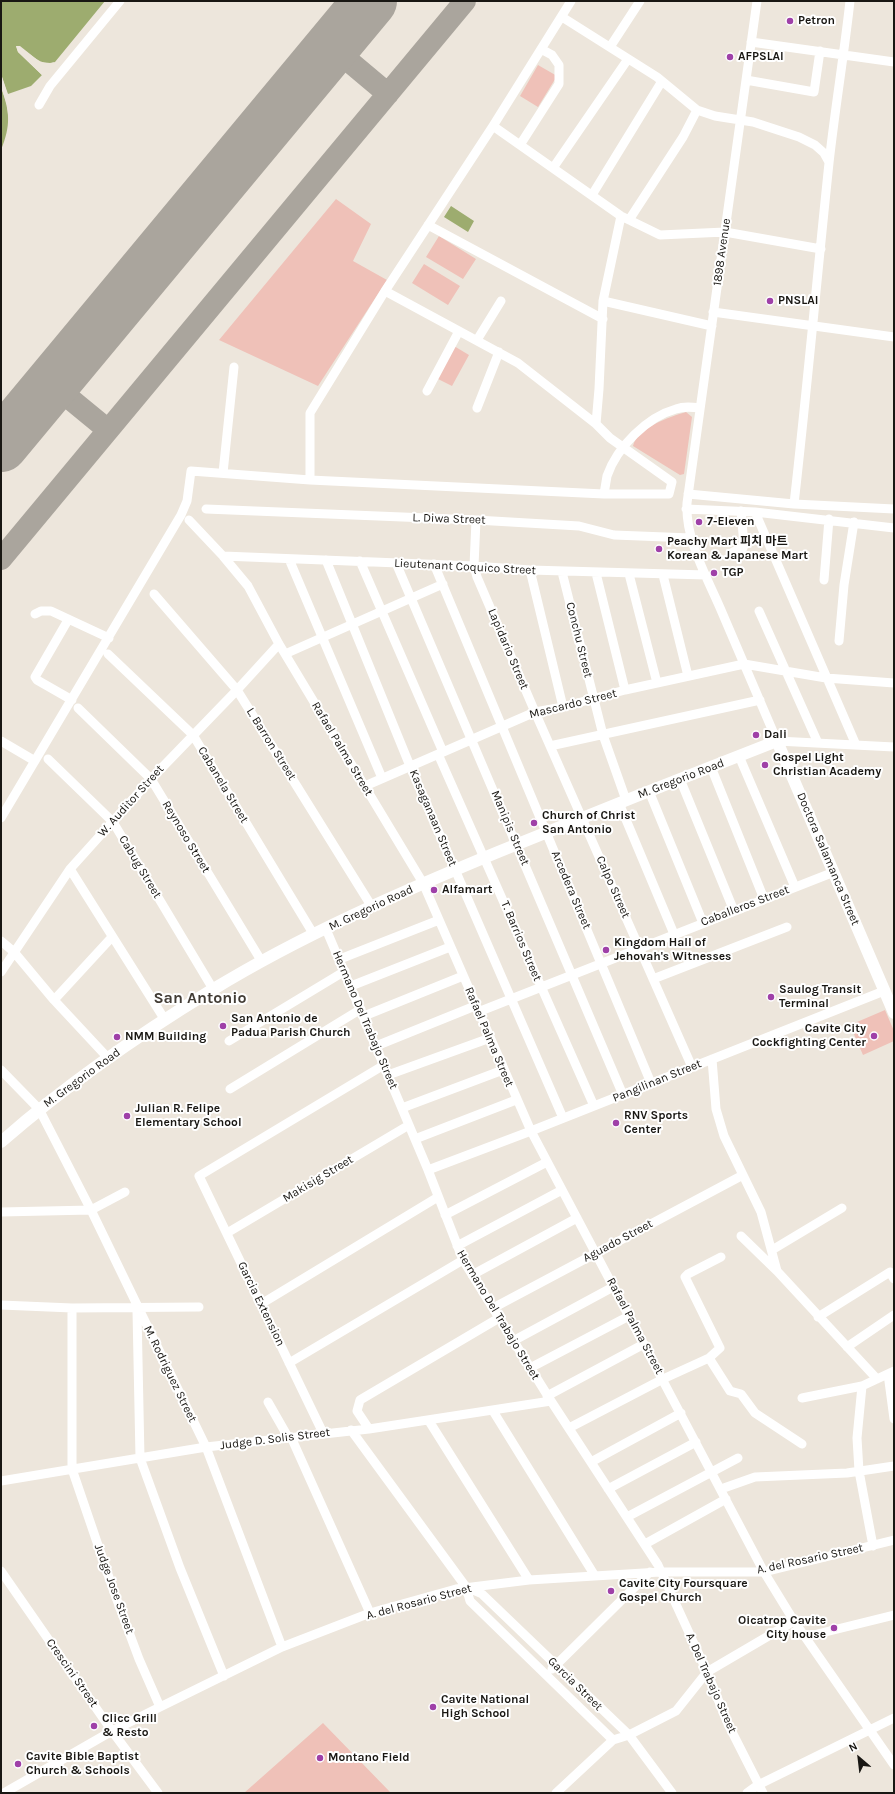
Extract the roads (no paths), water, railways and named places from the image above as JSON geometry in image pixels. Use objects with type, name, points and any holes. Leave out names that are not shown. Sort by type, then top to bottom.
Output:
[{"type":"main road","name":"M. Gregorio Road","points":[[1,1142],[39,1109],[108,1058],[165,1020],[213,989],[314,935],[423,883],[517,844],[777,741]]},
{"type":"main road","name":"Doctora Salamanca Street","points":[[777,741],[894,1013]]},
{"type":"street","points":[[39,105],[50,86],[120,1]]},
{"type":"street","points":[[310,480],[310,413],[385,292],[494,126],[571,1]]},
{"type":"street","points":[[610,47],[640,1]]},
{"type":"street","name":"1898 Avenue","points":[[686,506],[757,1]]},
{"type":"street","points":[[794,504],[814,327],[829,162],[850,1]]},
{"type":"street","points":[[562,17],[662,81],[697,110],[715,116],[740,120],[799,136],[815,145],[824,153],[829,162]]},
{"type":"street","points":[[751,42],[894,62]]},
{"type":"street","points":[[520,145],[559,84],[559,65],[552,55],[541,49]]},
{"type":"street","points":[[746,80],[814,92],[820,51]]},
{"type":"street","points":[[553,168],[628,59]]},
{"type":"street","points":[[592,195],[662,81]]},
{"type":"street","points":[[596,424],[603,301],[625,218],[683,138],[697,110]]},
{"type":"street","points":[[494,126],[625,218],[660,235],[725,232],[821,249]]},
{"type":"street","points":[[428,225],[603,319]]},
{"type":"street","points":[[1,818],[181,515],[187,501],[191,471],[310,480],[604,494],[670,494],[672,482],[610,438],[596,424],[518,363],[385,292]]},
{"type":"street","points":[[477,340],[501,301]]},
{"type":"street","points":[[603,301],[712,326]]},
{"type":"street","points":[[713,312],[894,337]]},
{"type":"street","points":[[427,391],[459,331]]},
{"type":"street","points":[[477,408],[499,352]]},
{"type":"street","points":[[223,473],[234,367]]},
{"type":"street","points":[[604,494],[607,476],[624,447],[636,433],[651,420],[667,412],[678,408],[700,408]]},
{"type":"street","points":[[688,494],[794,504],[894,508]]},
{"type":"street","points":[[686,506],[829,519],[894,528]]},
{"type":"street","name":"Doctora Salamanca Street","points":[[686,506],[691,538],[777,741]]},
{"type":"street","name":"L. Diwa Street","points":[[206,510],[476,520],[579,526],[621,535],[691,538]]},
{"type":"street","points":[[733,552],[743,548],[744,545],[741,511]]},
{"type":"street","points":[[755,512],[856,745]]},
{"type":"street","points":[[824,580],[829,519]]},
{"type":"street","name":"Rafael Palma Street","points":[[189,520],[223,556],[251,591],[279,644],[423,883],[516,1100],[531,1131],[712,1471],[764,1572],[794,1621],[894,1765]]},
{"type":"street","name":"Lapidario Street","points":[[476,520],[474,566],[477,577],[582,818]]},
{"type":"street","points":[[838,641],[844,585],[854,522]]},
{"type":"street","name":"Lieutenant Coquico Street","points":[[223,556],[396,562],[562,572],[706,575]]},
{"type":"street","points":[[289,558],[382,778]]},
{"type":"street","name":"Kasaganaan Street","points":[[326,560],[410,766],[563,1118]]},
{"type":"street","name":"T. Barrios Street","points":[[360,561],[540,987],[594,1106]]},
{"type":"street","name":"Manipis Street","points":[[396,562],[410,599],[472,739],[623,1094]]},
{"type":"street","name":"Arcedera Street","points":[[434,564],[651,1083]]},
{"type":"street","points":[[530,570],[563,707]]},
{"type":"street","name":"Conchu Street","points":[[562,572],[603,735],[623,802],[674,934]]},
{"type":"street","points":[[596,573],[625,690]]},
{"type":"street","points":[[629,574],[657,683]]},
{"type":"street","points":[[663,575],[688,676]]},
{"type":"street","points":[[285,654],[443,584]]},
{"type":"street","name":"L. Barron Street","points":[[154,594],[237,690],[372,907]]},
{"type":"street","points":[[35,614],[46,610],[109,638]]},
{"type":"street","points":[[759,611],[818,743]]},
{"type":"street","points":[[68,620],[35,677],[37,680],[72,700]]},
{"type":"street","name":"W. Auditor Street","points":[[1,972],[70,869],[151,779],[279,644]]},
{"type":"street","name":"Cabanela Street","points":[[108,654],[193,735],[314,935]]},
{"type":"street","points":[[744,664],[826,678],[894,683]]},
{"type":"street","name":"Mascardo Street","points":[[365,786],[535,712],[563,707],[625,690],[744,664]]},
{"type":"street","points":[[550,746],[760,700]]},
{"type":"street","name":"Reynoso Street","points":[[78,708],[151,779],[262,962]]},
{"type":"street","points":[[1,741],[35,761]]},
{"type":"street","points":[[777,741],[894,747]]},
{"type":"street","points":[[739,756],[795,887]]},
{"type":"street","name":"Cabug Street","points":[[48,759],[113,822],[213,989]]},
{"type":"street","points":[[711,767],[764,899]]},
{"type":"street","points":[[680,779],[734,911]]},
{"type":"street","points":[[649,792],[703,923]]},
{"type":"street","name":"Calpo Street","points":[[582,818],[692,1067]]},
{"type":"street","points":[[70,869],[165,1020]]},
{"type":"street","name":"Caballeros Street","points":[[376,1046],[477,1009],[511,999],[834,872]]},
{"type":"street","points":[[340,959],[438,920]]},
{"type":"street","points":[[653,980],[787,927]]},
{"type":"street","name":"Hermano Del Trabajo Street","points":[[326,929],[428,1170],[463,1260],[549,1399],[645,1544],[660,1572]]},
{"type":"street","points":[[54,1000],[112,937]]},
{"type":"street","points":[[1,941],[14,952],[54,1000],[108,1058]]},
{"type":"street","points":[[351,986],[450,947]]},
{"type":"street","points":[[229,1041],[345,971]]},
{"type":"street","points":[[230,1089],[362,1013],[463,976]]},
{"type":"street","name":"Pangilinan Street","points":[[428,1170],[531,1131],[884,991]]},
{"type":"street","points":[[388,1075],[490,1038]]},
{"type":"street","points":[[712,1059],[716,1109],[724,1136],[761,1212],[777,1272]]},
{"type":"street","name":"Garcia Extension","points":[[323,1433],[199,1176],[384,1065]]},
{"type":"street","name":"M. Rodriguez Street","points":[[1,1070],[39,1109],[91,1210],[206,1447],[282,1647]]},
{"type":"street","points":[[402,1108],[503,1070]]},
{"type":"street","points":[[415,1139],[516,1100]]},
{"type":"street","name":"Makisig Street","points":[[227,1233],[409,1125]]},
{"type":"street","points":[[445,1215],[547,1162]]},
{"type":"street","name":"Aguado Street","points":[[493,1308],[743,1175]]},
{"type":"street","points":[[457,1246],[562,1190]]},
{"type":"street","points":[[1,1212],[91,1210],[125,1192]]},
{"type":"street","points":[[261,1304],[438,1197]]},
{"type":"street","points":[[772,1250],[842,1208]]},
{"type":"street","points":[[472,1275],[577,1218]]},
{"type":"street","points":[[741,1236],[777,1272],[876,1379]]},
{"type":"street","points":[[569,1428],[663,1379],[709,1358],[720,1348],[685,1277],[721,1257]]},
{"type":"street","points":[[289,1363],[463,1260]]},
{"type":"street","points":[[818,1318],[890,1272],[894,1279]]},
{"type":"street","points":[[513,1342],[613,1287]]},
{"type":"street","points":[[1,1305],[72,1308],[199,1307]]},
{"type":"street","points":[[137,1307],[140,1458],[180,1568],[224,1676]]},
{"type":"street","name":"Judge Jose Street","points":[[72,1308],[72,1469],[117,1600],[139,1659],[160,1707]]},
{"type":"street","points":[[847,1347],[894,1315]]},
{"type":"street","points":[[530,1368],[629,1316]]},
{"type":"street","points":[[369,1429],[357,1410],[360,1400],[499,1318]]},
{"type":"street","name":"Judge D. Solis Street","points":[[1,1481],[206,1447],[369,1429],[493,1411],[549,1399],[644,1344]]},
{"type":"street","points":[[709,1358],[730,1392],[740,1394],[755,1413],[802,1444]]},
{"type":"street","points":[[802,1398],[862,1386],[891,1373],[894,1414]]},
{"type":"street","points":[[862,1386],[857,1438],[859,1471],[873,1546]]},
{"type":"street","points":[[268,1402],[290,1437],[370,1613]]},
{"type":"street","points":[[493,1411],[594,1576]]},
{"type":"street","points":[[591,1462],[681,1413]]},
{"type":"street","points":[[429,1421],[529,1580]]},
{"type":"street","name":"Garcia Street","points":[[351,1430],[466,1587],[470,1601],[613,1740]]},
{"type":"street","points":[[608,1489],[696,1442]]},
{"type":"street","points":[[627,1517],[738,1458]]},
{"type":"street","points":[[721,1489],[755,1477],[813,1475],[894,1466]]},
{"type":"street","points":[[645,1544],[726,1499]]},
{"type":"street","name":"A. del Rosario Street","points":[[4,1793],[112,1731],[282,1647],[370,1613],[466,1587],[529,1580],[650,1572],[764,1572],[894,1540]]},
{"type":"street","name":"Crescini Street","points":[[1,1571],[112,1731],[158,1793]]},
{"type":"street","points":[[546,1676],[650,1572]]},
{"type":"street","name":"A. Del Trabajo Street","points":[[660,1572],[707,1672],[728,1724],[761,1789]]},
{"type":"street","name":"Garcia Street","points":[[466,1587],[482,1594],[629,1735],[672,1793]]},
{"type":"street","points":[[805,1637],[894,1616]]},
{"type":"street","points":[[556,1793],[613,1740],[629,1735],[676,1711],[707,1672],[794,1621]]},
{"type":"street","points":[[747,1793],[761,1789],[894,1718]]},
{"type":"place","name":"Petron","points":[[790,21]]},
{"type":"place","name":"AFPSLAI","points":[[730,57]]},
{"type":"place","name":"PNSLAI","points":[[770,301]]},
{"type":"place","name":"7-Eleven","points":[[699,522]]},
{"type":"place","name":"Peachy Mart 피치 마트 Korean & Japanese Mart","points":[[659,549]]},
{"type":"place","name":"TGP","points":[[714,573]]},
{"type":"place","name":"Dali","points":[[756,735]]},
{"type":"place","name":"Gospel Light Christian Academy","points":[[765,765]]},
{"type":"place","name":"Church of Christ San Antonio","points":[[534,823]]},
{"type":"place","name":"Alfamart","points":[[434,890]]},
{"type":"place","name":"Kingdom Hall of Jehovah's Witnesses","points":[[606,950]]},
{"type":"place","name":"Saulog Transit Terminal","points":[[771,997]]},
{"type":"place","name":"San Antonio de Padua Parish Church","points":[[223,1026]]},
{"type":"place","name":"Cavite City Cockfighting Center","points":[[874,1036]]},
{"type":"place","name":"NMM Building","points":[[117,1037]]},
{"type":"place","name":"Julian R. Felipe Elementary School","points":[[127,1116]]},
{"type":"place","name":"RNV Sports Center","points":[[616,1123]]},
{"type":"place","name":"Cavite City Foursquare Gospel Church","points":[[611,1591]]},
{"type":"place","name":"Oicatrop Cavite City house","points":[[834,1628]]},
{"type":"place","name":"Cavite National High School","points":[[433,1707]]},
{"type":"place","name":"Clicc Grill & Resto","points":[[94,1726]]},
{"type":"place","name":"Montano Field","points":[[320,1758]]},
{"type":"place","name":"Cavite Bible Baptist Church & Schools","points":[[18,1764]]},
{"type":"district","name":"San Antonio","points":[[200,998]]}]
